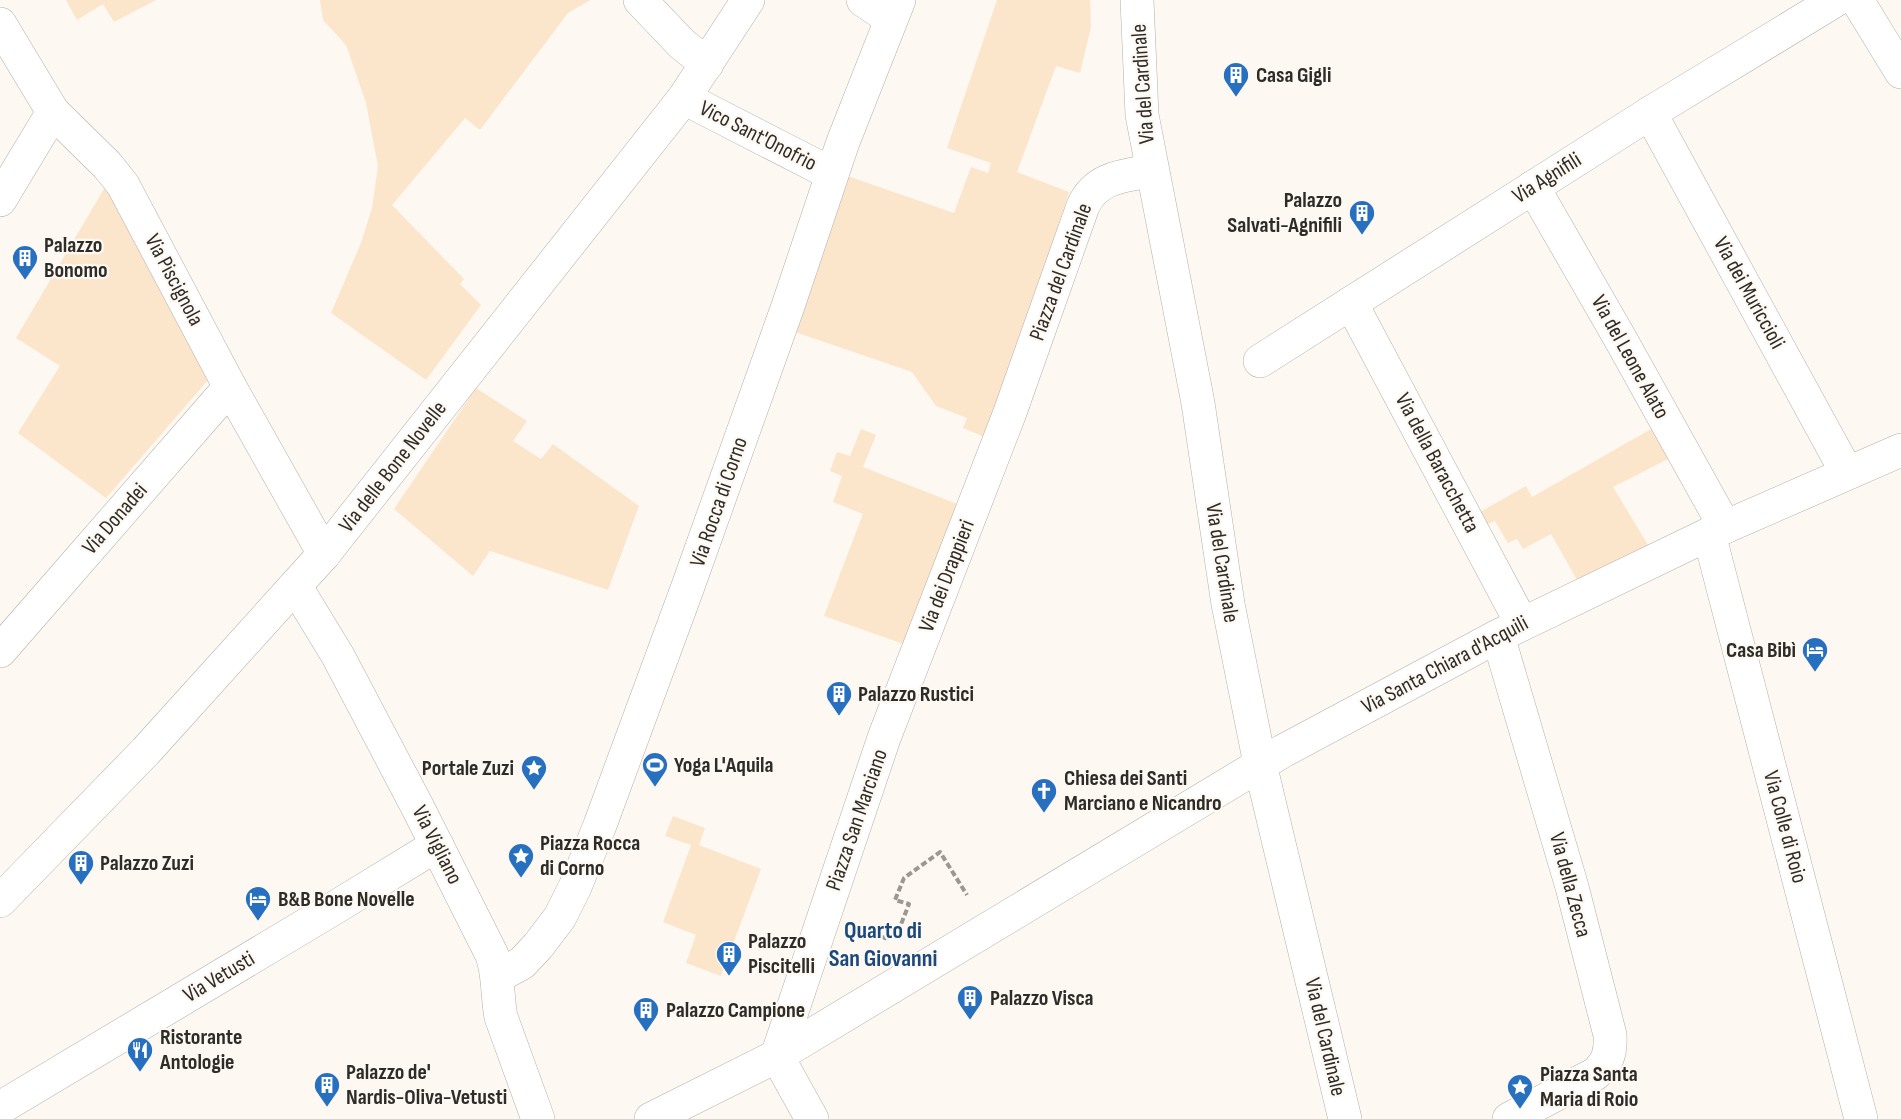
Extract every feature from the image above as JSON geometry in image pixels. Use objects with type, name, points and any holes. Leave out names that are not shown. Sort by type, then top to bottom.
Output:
[{"type":"street","points":[[640,0],[682,44],[706,64]]},
{"type":"street","name":"Via delle Bone Novelle","points":[[0,901],[146,751],[324,554],[684,98],[748,0]]},
{"type":"street","points":[[863,0],[895,9]]},
{"type":"street","name":"Via del Cardinale","points":[[1137,0],[1142,114],[1151,171],[1197,395],[1228,604],[1260,764],[1345,1119]]},
{"type":"street","name":"Via Agnifili","points":[[1260,361],[1650,112],[1836,0]]},
{"type":"street","points":[[1857,0],[1901,72]]},
{"type":"street","name":"Via Rocca di Corno","points":[[497,975],[522,963],[538,946],[560,917],[575,887],[687,590],[843,142],[895,9]]},
{"type":"street","name":"Via Piscignola","points":[[0,24],[53,112],[107,165],[123,185],[230,387],[324,554]]},
{"type":"street","name":"Vico Sant'Onofrio","points":[[684,98],[832,174]]},
{"type":"street","points":[[0,200],[53,112]]},
{"type":"street","name":"Via dei Muriccioli","points":[[1650,112],[1848,473]]},
{"type":"street","name":"Piazza del Cardinale","points":[[1009,414],[1087,198],[1097,187],[1110,179],[1151,171]]},
{"type":"street","name":"Via del Leone Alato","points":[[1533,187],[1621,340],[1717,531]]},
{"type":"street","name":"Via della Baracchetta","points":[[1351,303],[1510,630]]},
{"type":"street","name":"Via Donadei","points":[[0,651],[230,387]]},
{"type":"street","name":"Via dei Drappieri","points":[[884,738],[1009,414]]},
{"type":"street","name":"Via Santa Chiara d'Acquili","points":[[997,922],[1260,764],[1510,630],[1717,531],[1901,450]]},
{"type":"street","name":"Via Colle di Roio","points":[[1717,531],[1861,1119]]},
{"type":"street","name":"Via Vigliano","points":[[296,587],[338,656],[492,955],[497,975],[501,1017],[538,1119]]},
{"type":"street","name":"Via della Zecca","points":[[1509,1119],[1601,1069],[1609,1055],[1610,1035],[1510,630]]},
{"type":"street","name":"Piazza San Marciano","points":[[777,1056],[884,738]]},
{"type":"street","name":"Via Vetusti","points":[[0,1108],[437,845]]},
{"type":"street","points":[[651,1119],[777,1056],[997,922]]},
{"type":"street","points":[[777,1056],[812,1119]]},
{"type":"path","points":[[894,985],[892,948],[909,904],[895,900],[904,878],[940,852],[997,922]]},
{"type":"shaded area","points":[[66,0],[156,0],[114,22],[103,4],[77,20]]},
{"type":"shaded area","points":[[320,0],[590,0],[568,13],[480,130],[465,118],[392,205],[464,279],[460,284],[481,305],[426,380],[331,313],[361,243],[372,208],[378,166],[366,103],[346,45],[323,20]]},
{"type":"shaded area","points":[[997,0],[1090,0],[1091,27],[1080,73],[1056,66],[1017,172],[1069,192],[989,439],[963,428],[967,418],[936,406],[912,372],[792,331],[842,174],[954,213],[971,167],[988,173],[991,163],[947,148]]},
{"type":"shaded area","points":[[107,184],[208,380],[106,498],[18,433],[60,366],[16,338]]},
{"type":"shaded area","points":[[476,388],[527,421],[513,441],[541,459],[553,444],[639,506],[608,590],[490,551],[473,576],[394,509]]},
{"type":"shaded area","points":[[1658,425],[1674,456],[1613,487],[1648,545],[1577,580],[1551,534],[1523,549],[1517,539],[1508,543],[1495,521],[1486,525],[1480,512],[1526,486],[1532,497]]},
{"type":"shaded area","points":[[861,429],[876,435],[863,467],[962,506],[909,646],[824,616],[863,514],[833,502],[842,476],[830,471],[837,452],[850,456]]},
{"type":"shaded area","points":[[673,816],[705,828],[699,845],[761,869],[721,976],[686,963],[696,935],[663,922],[691,845],[665,836]]},
{"type":"place","name":"Casa Gigli","points":[[1236,98]]},
{"type":"place","name":"Palazzo Salvati-Agnifili","points":[[1362,236]]},
{"type":"place","name":"Palazzo Bonomo","points":[[25,281]]},
{"type":"place","name":"Casa Bibì","points":[[1815,673]]},
{"type":"place","name":"Palazzo Rustici","points":[[839,717]]},
{"type":"place","name":"Yoga L'Aquila","points":[[655,788]]},
{"type":"place","name":"Portale Zuzi","points":[[534,791]]},
{"type":"place","name":"Chiesa dei Santi Marciano e Nicandro","points":[[1044,814]]},
{"type":"place","name":"Piazza Rocca di Corno","points":[[521,879]]},
{"type":"place","name":"Palazzo Zuzi","points":[[81,886]]},
{"type":"place","name":"B&B Bone Novelle","points":[[258,922]]},
{"type":"place","name":"Palazzo Piscitelli","points":[[729,977]]},
{"type":"place","name":"Palazzo Visca","points":[[970,1021]]},
{"type":"place","name":"Palazzo Campione","points":[[646,1033]]},
{"type":"place","name":"Ristorante Antologie","points":[[140,1073]]},
{"type":"place","name":"Palazzo de' Nardis-Oliva-Vetusti","points":[[327,1108]]},
{"type":"place","name":"Piazza Santa Maria di Roio","points":[[1520,1110]]},
{"type":"district","name":"Quarto di San Giovanni","points":[[883,944]]}]
